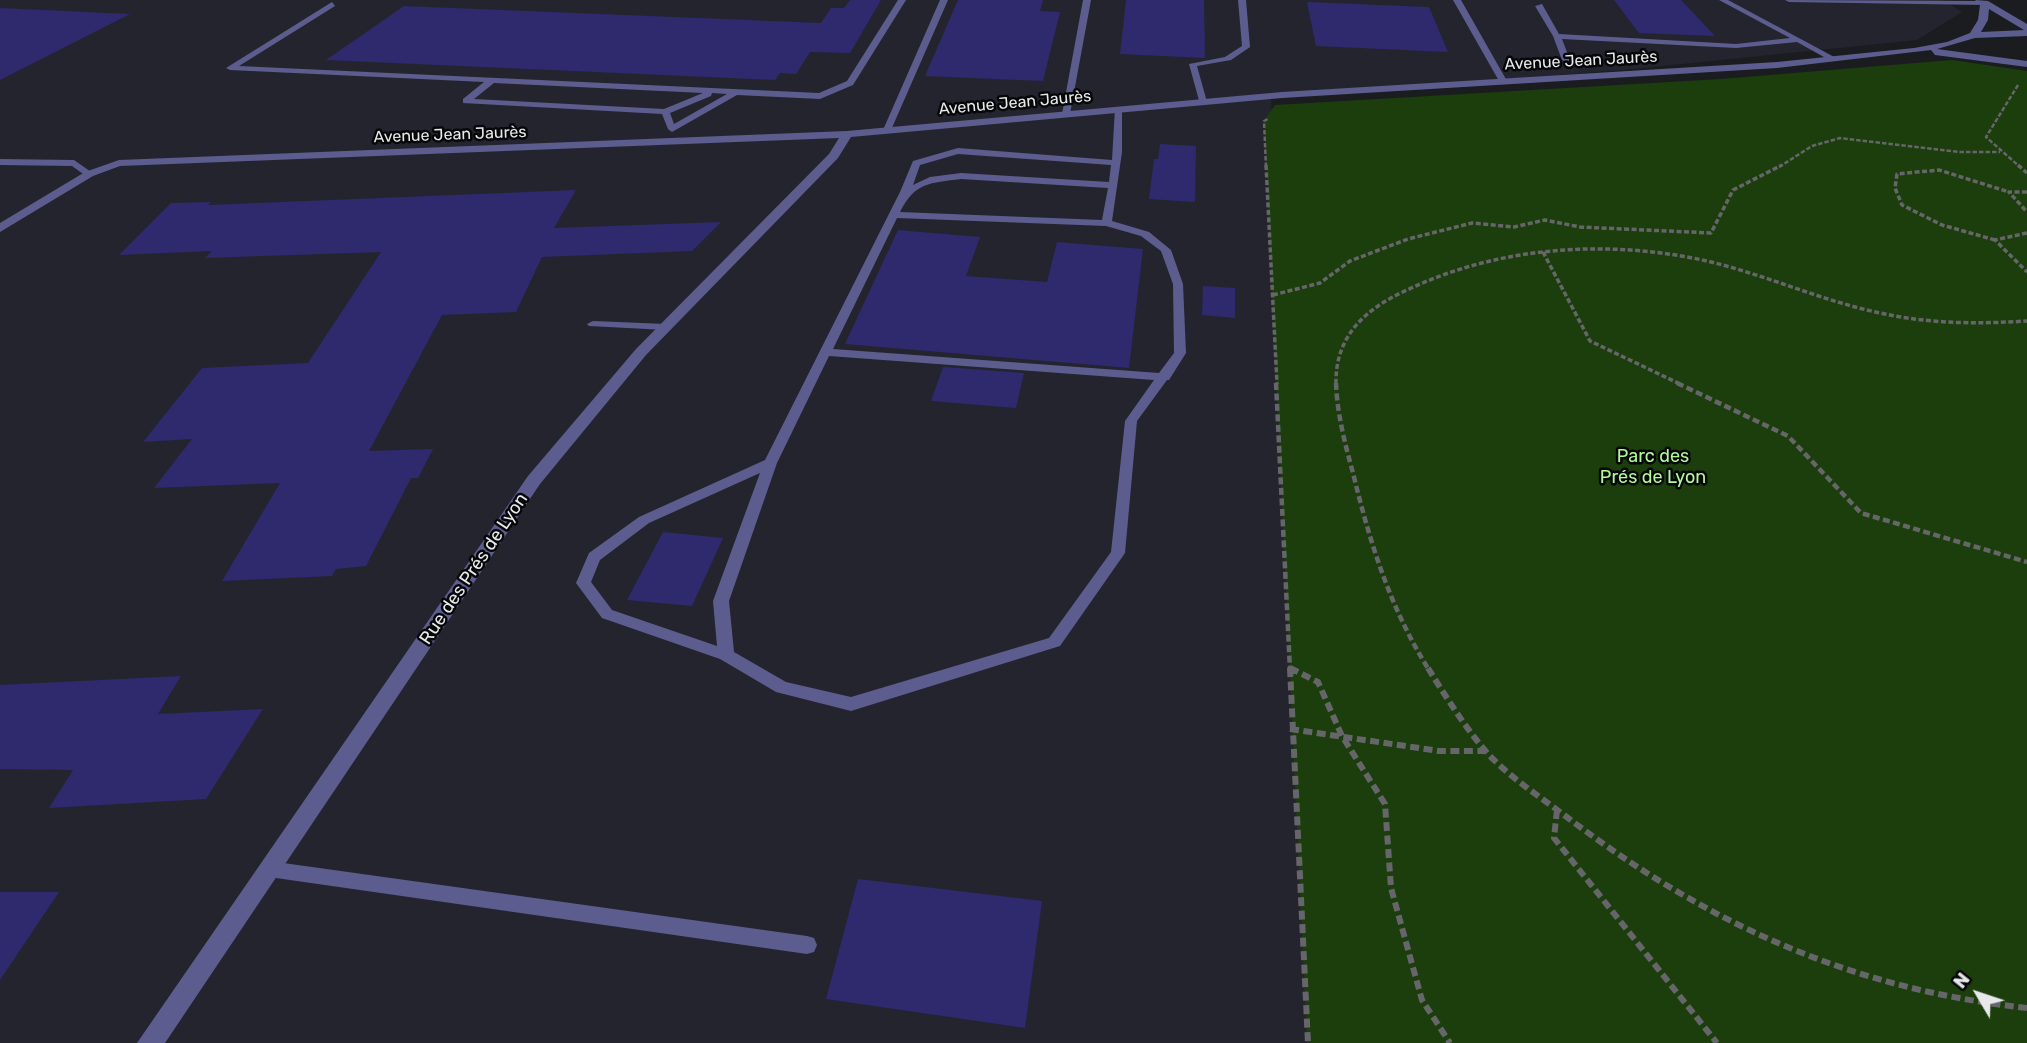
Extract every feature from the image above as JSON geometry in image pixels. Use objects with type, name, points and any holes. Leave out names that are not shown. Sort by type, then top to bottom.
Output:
[{"type":"street","points":[[1982,2],[2027,30]]},
{"type":"street","points":[[1974,35],[1983,20],[1982,2]]},
{"type":"street","name":"Avenue Jean Jaurès","points":[[1914,51],[1974,35],[2027,30]]},
{"type":"street","name":"Avenue Jean Jaurès","points":[[0,228],[89,174],[119,163],[847,134],[1203,102],[1834,59],[1914,51],[1965,54],[2027,52]]},
{"type":"street","name":"Avenue Jean Jaurès","points":[[1965,54],[2027,64]]},
{"type":"street","name":"Rue des Prés de Lyon","points":[[150,1043],[534,480],[666,327],[834,156],[847,134]]},
{"type":"lane","points":[[332,4],[230,68],[820,96],[850,83],[902,0]]},
{"type":"lane","points":[[887,130],[944,0]]},
{"type":"lane","points":[[1066,114],[1087,0]]},
{"type":"lane","points":[[1203,102],[1193,64],[1225,60],[1239,55],[1246,47],[1242,0]]},
{"type":"lane","points":[[1457,0],[1503,81]]},
{"type":"lane","points":[[1723,0],[1834,59]]},
{"type":"lane","points":[[1789,0],[1982,2]]},
{"type":"lane","points":[[1539,6],[1557,36],[1566,60]]},
{"type":"lane","points":[[1557,36],[1736,46],[1797,40]]},
{"type":"lane","points":[[491,81],[466,101],[665,112],[711,92]]},
{"type":"lane","points":[[672,129],[733,93]]},
{"type":"lane","points":[[1107,223],[1115,163],[1118,110]]},
{"type":"lane","points":[[665,112],[672,129],[669,142]]},
{"type":"lane","points":[[726,655],[721,601],[770,463],[894,215],[916,163],[958,151],[1115,163]]},
{"type":"lane","points":[[0,152],[18,160]]},
{"type":"lane","points":[[0,162],[18,160],[74,163],[89,174]]},
{"type":"lane","points":[[905,192],[930,180],[961,176],[1112,185]]},
{"type":"lane","points":[[770,463],[644,520],[594,557],[583,583],[607,614],[726,655],[782,687],[851,704],[1054,642],[1118,553],[1131,421],[1180,353],[1178,284],[1166,250],[1145,234],[1107,223],[894,215]]},
{"type":"lane","points":[[593,324],[666,327]]},
{"type":"lane","points":[[825,352],[1165,377]]},
{"type":"lane","points":[[269,869],[807,945]]},
{"type":"path","points":[[2020,82],[1986,137],[2027,173]]},
{"type":"path","points":[[1274,116],[1265,121],[1290,729],[1308,1043]]},
{"type":"path","points":[[1273,295],[1320,283],[1350,261],[1408,239],[1472,223],[1514,227],[1545,220],[1580,227],[1711,233],[1717,223],[1721,206],[1735,188],[1751,177],[1770,172],[1821,140],[1840,138],[1959,152],[2000,152]]},
{"type":"path","points":[[2027,192],[2009,192],[1935,169],[1914,168],[1897,174],[1895,188],[1902,205],[1942,225],[1995,240],[2027,233]]},
{"type":"path","points":[[2009,192],[2027,212]]},
{"type":"path","points":[[1995,240],[2027,272]]},
{"type":"path","points":[[2027,321],[1962,323],[1909,319],[1762,276],[1663,254],[1616,250],[1543,252],[1465,265],[1387,299],[1353,324],[1338,347],[1336,385],[1347,449],[1365,525],[1394,607],[1485,751],[1558,809],[1702,907],[1785,948],[1881,982],[1995,1007],[2027,1009]]},
{"type":"path","points":[[1543,252],[1590,341],[1788,436],[1861,513],[2027,562]]},
{"type":"path","points":[[1288,667],[1318,682],[1342,736],[1385,804],[1395,900],[1422,1000],[1450,1043]]},
{"type":"path","points":[[1290,729],[1440,751],[1485,751]]},
{"type":"path","points":[[1558,809],[1554,838],[1717,1043]]},
{"type":"shaded area","points":[[0,0],[1943,0],[1962,12],[1917,40],[1623,70],[1271,97],[1317,1043],[0,1043]]},
{"type":"green space","name":"Parc des Prés de Lyon","points":[[1952,60],[2027,71],[2027,1043],[1307,1043],[1264,121],[1275,105],[1721,79]]},
{"type":"building","points":[[850,0],[881,0],[850,53],[810,52],[796,74],[780,73],[775,80],[326,60],[404,6],[821,23],[831,8],[844,8]]},
{"type":"building","points":[[958,0],[1043,0],[1040,11],[1060,12],[1043,81],[925,76]]},
{"type":"building","points":[[1126,0],[1204,0],[1205,58],[1120,54]]},
{"type":"building","points":[[1614,0],[1681,0],[1715,36],[1639,33]]},
{"type":"building","points":[[1307,2],[1429,7],[1448,52],[1316,46]]},
{"type":"building","points":[[0,8],[130,14],[0,80]]},
{"type":"building","points":[[1160,144],[1196,146],[1195,202],[1149,199],[1154,159],[1158,159]]},
{"type":"building","points":[[576,190],[554,228],[721,222],[692,251],[542,257],[516,312],[442,315],[369,451],[433,449],[418,478],[411,478],[366,566],[336,569],[332,576],[222,581],[280,483],[154,488],[192,439],[143,442],[202,368],[308,363],[381,252],[205,258],[212,251],[119,255],[171,203],[211,202],[208,205]]},
{"type":"building","points":[[898,230],[980,237],[966,276],[1047,282],[1057,242],[1143,249],[1129,368],[845,344]]},
{"type":"building","points":[[1203,286],[1235,288],[1235,318],[1202,315]]},
{"type":"building","points":[[943,367],[1024,373],[1016,408],[931,401]]},
{"type":"building","points":[[663,532],[723,538],[692,606],[627,600]]},
{"type":"building","points":[[181,676],[158,714],[263,709],[206,799],[49,808],[73,770],[0,769],[0,685]]},
{"type":"building","points":[[858,879],[1042,901],[1025,1028],[826,999]]},
{"type":"building","points":[[0,892],[59,892],[0,980]]}]
